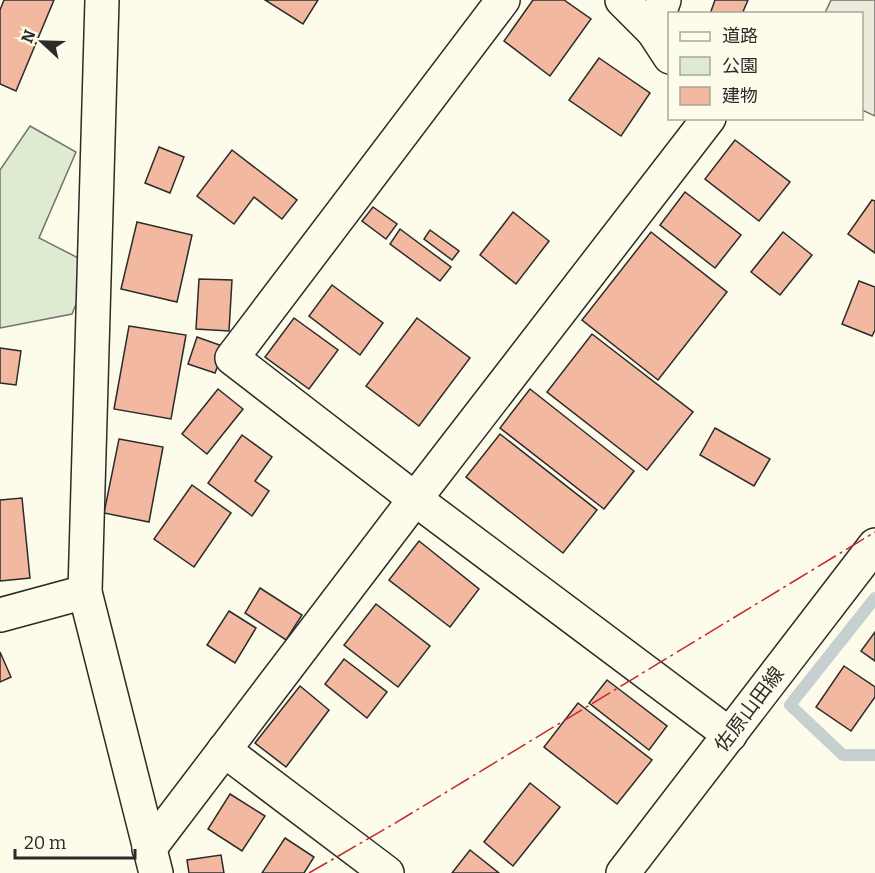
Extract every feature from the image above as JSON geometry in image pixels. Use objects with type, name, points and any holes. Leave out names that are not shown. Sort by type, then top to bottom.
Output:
[{"type":"street","points":[[102,0],[85,592],[152,861]]},
{"type":"street","points":[[503,0],[232,358],[415,499],[730,735]]},
{"type":"street","points":[[622,0],[661,44]]},
{"type":"street","points":[[661,44],[664,0]]},
{"type":"street","points":[[152,861],[224,750],[707,120]]},
{"type":"street","name":"佐原山田線","points":[[624,873],[875,545]]},
{"type":"street","points":[[0,615],[85,592]]},
{"type":"street","points":[[224,750],[387,873]]},
{"type":"green space","points":[[30,126],[76,152],[39,238],[92,265],[72,314],[0,328],[0,170]]},
{"type":"shaded area","points":[[831,0],[875,0],[875,116],[863,110],[863,12],[825,12]]},
{"type":"building","points":[[4,0],[54,0],[16,91],[0,84],[0,10]]},
{"type":"building","points":[[265,0],[318,0],[303,24]]},
{"type":"building","points":[[533,0],[564,0],[591,19],[550,76],[504,41]]},
{"type":"building","points":[[715,0],[748,0],[743,12],[711,12]]},
{"type":"building","points":[[599,58],[650,93],[621,136],[569,100]]},
{"type":"building","points":[[735,140],[790,182],[759,221],[705,179]]},
{"type":"building","points":[[159,147],[184,157],[170,193],[145,183]]},
{"type":"building","points":[[232,150],[297,200],[282,219],[254,197],[234,224],[197,196]]},
{"type":"building","points":[[685,192],[741,235],[715,268],[660,225]]},
{"type":"building","points":[[872,200],[875,201],[875,253],[848,234]]},
{"type":"building","points":[[373,207],[397,224],[386,239],[362,221]]},
{"type":"building","points":[[513,212],[549,241],[516,284],[480,255]]},
{"type":"building","points":[[137,222],[192,235],[177,302],[121,289]]},
{"type":"building","points":[[400,229],[451,267],[440,281],[390,244]]},
{"type":"building","points":[[430,230],[459,251],[452,260],[424,239]]},
{"type":"building","points":[[651,232],[727,292],[658,380],[582,320]]},
{"type":"building","points":[[783,232],[812,255],[780,295],[751,272]]},
{"type":"building","points":[[199,279],[232,280],[229,331],[196,329]]},
{"type":"building","points":[[859,281],[875,287],[875,330],[872,336],[842,324]]},
{"type":"building","points":[[332,285],[383,323],[360,355],[309,316]]},
{"type":"building","points":[[294,318],[338,350],[309,389],[265,357]]},
{"type":"building","points":[[417,318],[470,358],[419,426],[366,386]]},
{"type":"building","points":[[129,326],[186,335],[171,419],[114,409]]},
{"type":"building","points":[[592,334],[693,412],[647,470],[547,392]]},
{"type":"building","points":[[197,337],[225,347],[215,373],[188,364]]},
{"type":"building","points":[[0,348],[21,351],[16,385],[0,383]]},
{"type":"building","points":[[218,389],[243,409],[207,454],[182,434]]},
{"type":"building","points":[[530,389],[634,471],[604,509],[500,428]]},
{"type":"building","points":[[715,428],[770,459],[754,486],[700,455]]},
{"type":"building","points":[[500,434],[597,510],[563,553],[466,477]]},
{"type":"building","points":[[242,435],[272,457],[255,481],[269,491],[252,516],[208,483]]},
{"type":"building","points":[[119,439],[163,447],[149,522],[104,513]]},
{"type":"building","points":[[192,485],[231,513],[194,567],[154,539]]},
{"type":"building","points":[[22,498],[30,578],[0,581],[0,500]]},
{"type":"building","points":[[419,541],[479,589],[450,627],[389,580]]},
{"type":"building","points":[[260,588],[302,615],[286,640],[245,613]]},
{"type":"building","points":[[376,604],[430,646],[398,687],[344,645]]},
{"type":"building","points":[[229,611],[256,628],[235,663],[207,645]]},
{"type":"building","points":[[875,632],[875,661],[861,651]]},
{"type":"building","points":[[0,652],[11,677],[0,682]]},
{"type":"building","points":[[344,659],[387,692],[367,718],[325,684]]},
{"type":"building","points":[[844,666],[875,687],[875,697],[851,731],[816,707]]},
{"type":"building","points":[[607,680],[667,726],[649,750],[589,703]]},
{"type":"building","points":[[300,686],[329,710],[286,767],[255,743]]},
{"type":"building","points":[[578,703],[652,760],[617,804],[544,747]]},
{"type":"building","points":[[530,783],[560,807],[513,866],[484,842]]},
{"type":"building","points":[[230,794],[265,816],[242,851],[208,829]]},
{"type":"building","points":[[285,838],[314,857],[304,873],[262,873]]},
{"type":"building","points":[[470,850],[499,873],[452,873]]},
{"type":"building","points":[[221,855],[224,873],[189,873],[187,860]]},
{"type":"waterway","points":[[875,598],[790,705],[843,755],[875,755]]},
{"type":"power","points":[[309,873],[875,532]]}]
